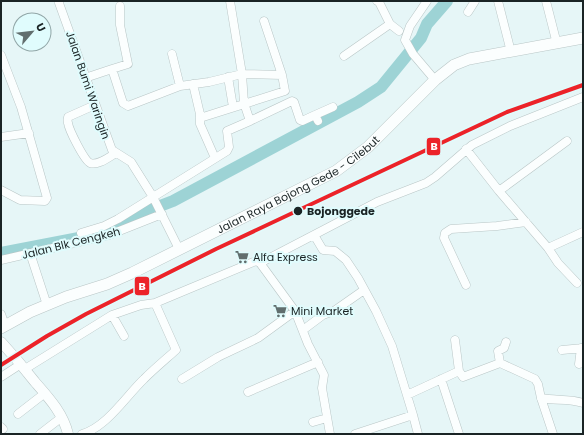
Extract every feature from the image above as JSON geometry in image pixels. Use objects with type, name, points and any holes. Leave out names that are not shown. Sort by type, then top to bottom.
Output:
[{"type":"main road","name":"Jalan Raya Bojong Gede - Cilebut","points":[[3,326],[30,312],[66,297],[107,284],[336,171],[368,147],[435,80],[454,65],[462,61],[583,38]]},
{"type":"street","points":[[230,1],[242,74],[244,103],[250,121]]},
{"type":"street","points":[[377,1],[379,2],[390,24],[399,31]]},
{"type":"street","points":[[427,1],[410,26],[405,40],[413,54],[435,80]]},
{"type":"street","points":[[468,12],[475,1]]},
{"type":"street","points":[[498,1],[511,52]]},
{"type":"street","points":[[546,1],[557,44]]},
{"type":"street","name":"Jalan Bumi Waringin","points":[[59,3],[70,29],[85,78],[108,142],[112,150],[130,162],[153,197],[179,249]]},
{"type":"street","points":[[85,78],[128,64],[120,25],[120,6]]},
{"type":"street","points":[[264,21],[282,75],[289,103]]},
{"type":"street","points":[[344,56],[390,24]]},
{"type":"street","points":[[172,54],[180,86]]},
{"type":"street","points":[[1,55],[21,106],[45,186],[47,199],[45,201],[20,200],[1,190]]},
{"type":"street","points":[[112,69],[123,103],[128,106],[180,86],[242,74],[282,75]]},
{"type":"street","points":[[228,77],[233,108]]},
{"type":"street","points":[[193,84],[202,128],[215,158]]},
{"type":"street","points":[[200,118],[286,91]]},
{"type":"street","points":[[260,263],[377,202],[435,177],[472,145],[510,126],[583,97]]},
{"type":"street","points":[[81,233],[110,223],[228,149],[227,131],[292,101],[294,102],[300,120],[302,121],[317,118],[333,107]]},
{"type":"street","points":[[95,105],[68,116],[67,122],[86,160],[90,163],[98,163],[116,153]]},
{"type":"street","points":[[1,137],[29,133]]},
{"type":"street","points":[[499,191],[567,141]]},
{"type":"street","points":[[466,150],[548,248],[558,263],[577,283]]},
{"type":"street","name":"Jalan Blk Cengkeh","points":[[1,260],[109,235],[161,212]]},
{"type":"street","points":[[466,285],[444,238],[445,233],[451,229],[497,226],[526,222]]},
{"type":"street","points":[[548,248],[583,232]]},
{"type":"street","points":[[314,235],[324,250],[335,251],[346,260],[376,311],[392,346],[414,415],[418,434]]},
{"type":"street","points":[[30,253],[47,305]]},
{"type":"street","points":[[1,377],[23,367],[112,315],[141,305],[155,303],[256,261],[260,263],[295,311],[308,344],[324,375],[322,388],[330,434]]},
{"type":"street","points":[[303,330],[323,315],[334,310],[364,290]]},
{"type":"street","points":[[82,434],[93,430],[102,424],[143,379],[176,350],[155,303]]},
{"type":"street","points":[[182,379],[218,357],[258,338],[295,311]]},
{"type":"street","points":[[1,314],[3,326]]},
{"type":"street","points":[[112,315],[124,336]]},
{"type":"street","points":[[455,340],[459,372],[463,377],[500,362],[536,379],[553,434]]},
{"type":"street","points":[[1,342],[45,394],[62,417],[68,434]]},
{"type":"street","points":[[500,362],[498,351],[504,348],[506,342]]},
{"type":"street","points":[[562,350],[582,348],[579,364]]},
{"type":"street","points":[[248,392],[318,362]]},
{"type":"street","points":[[407,395],[459,372]]},
{"type":"street","points":[[441,379],[459,434]]},
{"type":"street","points":[[18,414],[45,394]]},
{"type":"street","points":[[541,398],[554,400],[576,400],[583,403]]},
{"type":"street","points":[[355,434],[414,415]]},
{"type":"street","points":[[40,434],[62,417]]},
{"type":"street","points":[[313,422],[327,418]]},
{"type":"waterway","points":[[1,253],[105,233],[147,211],[173,201],[358,102],[381,87],[421,38],[427,24],[447,1]]},
{"type":"transit line","name":"B","points":[[1,365],[47,336],[86,314],[216,249],[507,112],[583,85]]},
{"type":"place","name":"Bojonggede","points":[[298,211]]},
{"type":"place","name":"Alfa Express","points":[[242,257]]},
{"type":"place","name":"Mini Market","points":[[280,311]]}]
